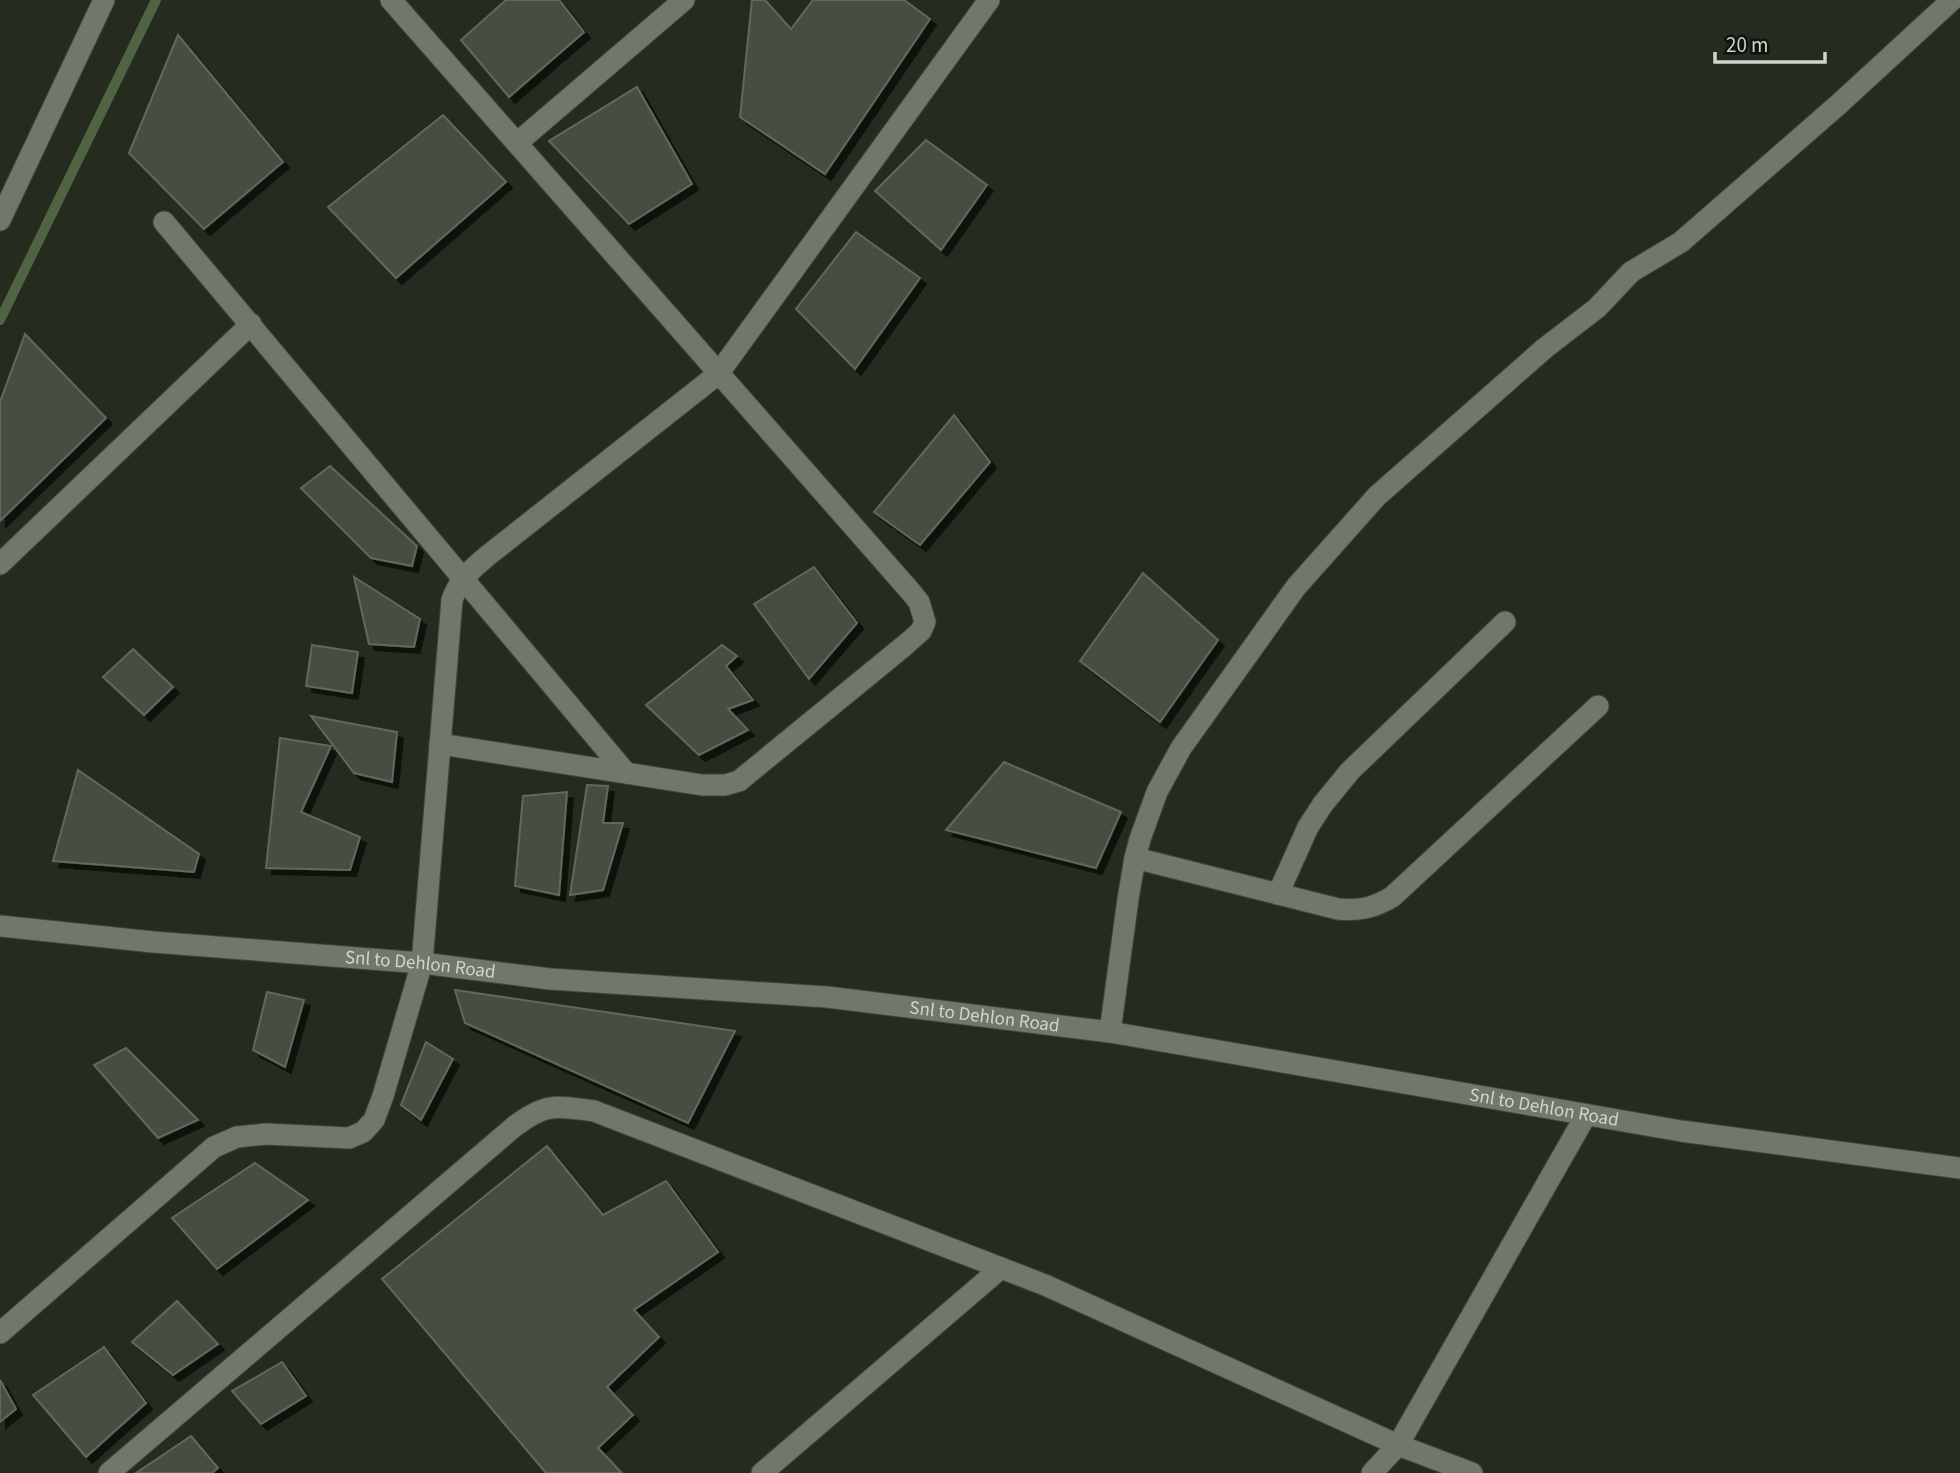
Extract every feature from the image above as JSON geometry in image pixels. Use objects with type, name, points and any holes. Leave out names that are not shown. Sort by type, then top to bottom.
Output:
[{"type":"street","points":[[0,220],[104,0]]},
{"type":"street","points":[[391,0],[911,592],[919,602],[925,622],[920,631],[904,646],[739,781],[724,785],[702,785],[440,744]]},
{"type":"street","points":[[517,143],[684,0]]},
{"type":"street","points":[[0,1333],[214,1147],[237,1137],[266,1134],[349,1138],[363,1132],[374,1120],[422,962],[452,600],[464,577],[718,374],[989,0]]},
{"type":"street","points":[[1110,1032],[1135,858],[1157,792],[1181,748],[1296,587],[1377,496],[1545,348],[1597,308],[1631,272],[1681,242],[1839,104],[1952,0]]},
{"type":"street","points":[[164,222],[626,773]]},
{"type":"street","points":[[0,564],[251,324]]},
{"type":"street","points":[[1278,894],[1308,827],[1350,771],[1505,622]]},
{"type":"street","points":[[1135,858],[1338,909],[1374,908],[1392,897],[1598,706]]},
{"type":"street","name":"Snl to Dehlon Road","points":[[0,926],[153,942],[422,962],[550,979],[827,997],[1110,1032],[1681,1131],[1960,1168]]},
{"type":"street","points":[[109,1473],[515,1126],[533,1112],[556,1106],[594,1111],[1045,1285],[1398,1445],[1472,1473]]},
{"type":"street","points":[[1372,1473],[1398,1445],[1586,1115]]},
{"type":"street","points":[[762,1473],[1001,1268]]},
{"type":"building","points":[[506,0],[559,0],[584,32],[509,97],[461,40]]},
{"type":"building","points":[[752,0],[765,0],[791,29],[813,0],[904,0],[930,19],[825,174],[740,117]]},
{"type":"building","points":[[178,35],[283,162],[204,229],[129,153]]},
{"type":"building","points":[[637,87],[692,184],[629,224],[549,141]]},
{"type":"building","points":[[443,115],[506,182],[396,278],[328,207]]},
{"type":"building","points":[[926,140],[987,185],[941,250],[875,191]]},
{"type":"building","points":[[856,232],[920,278],[855,369],[796,309]]},
{"type":"building","points":[[25,334],[106,418],[0,521],[0,402]]},
{"type":"building","points":[[954,415],[990,462],[920,545],[874,512]]},
{"type":"building","points":[[330,466],[417,546],[412,566],[371,558],[301,488]]},
{"type":"building","points":[[814,567],[857,623],[809,679],[754,604]]},
{"type":"building","points":[[1143,573],[1218,640],[1160,722],[1080,661]]},
{"type":"building","points":[[354,577],[420,619],[414,647],[369,644]]},
{"type":"building","points":[[312,645],[358,652],[352,693],[306,686]]},
{"type":"building","points":[[722,645],[737,656],[726,666],[753,700],[728,709],[748,730],[699,755],[646,705]]},
{"type":"building","points":[[133,649],[173,687],[144,715],[103,677]]},
{"type":"building","points":[[311,716],[397,732],[392,782],[354,773]]},
{"type":"building","points":[[280,738],[331,746],[301,812],[360,837],[350,870],[266,868]]},
{"type":"building","points":[[1004,762],[1121,812],[1096,868],[946,830]]},
{"type":"building","points":[[78,770],[199,854],[194,872],[53,861]]},
{"type":"building","points":[[587,785],[608,786],[603,823],[623,823],[603,890],[570,895]]},
{"type":"building","points":[[567,792],[559,895],[515,886],[523,796]]},
{"type":"building","points":[[455,990],[735,1031],[688,1123],[465,1023]]},
{"type":"building","points":[[267,992],[304,1000],[285,1067],[253,1050]]},
{"type":"building","points":[[426,1042],[453,1059],[421,1120],[401,1105]]},
{"type":"building","points":[[126,1048],[198,1120],[158,1138],[94,1065]]},
{"type":"building","points":[[547,1146],[603,1215],[666,1181],[718,1252],[634,1310],[659,1337],[607,1387],[633,1415],[598,1448],[622,1473],[546,1473],[382,1279]]},
{"type":"building","points":[[255,1163],[308,1200],[217,1269],[172,1218]]},
{"type":"building","points":[[177,1301],[218,1344],[173,1375],[132,1342]]},
{"type":"building","points":[[104,1347],[146,1403],[86,1457],[33,1395]]},
{"type":"building","points":[[282,1362],[306,1396],[261,1424],[232,1391]]},
{"type":"building","points":[[0,1380],[16,1409],[0,1422]]},
{"type":"building","points":[[191,1436],[218,1468],[212,1473],[136,1473]]},
{"type":"waterway","points":[[0,320],[156,0]]}]
